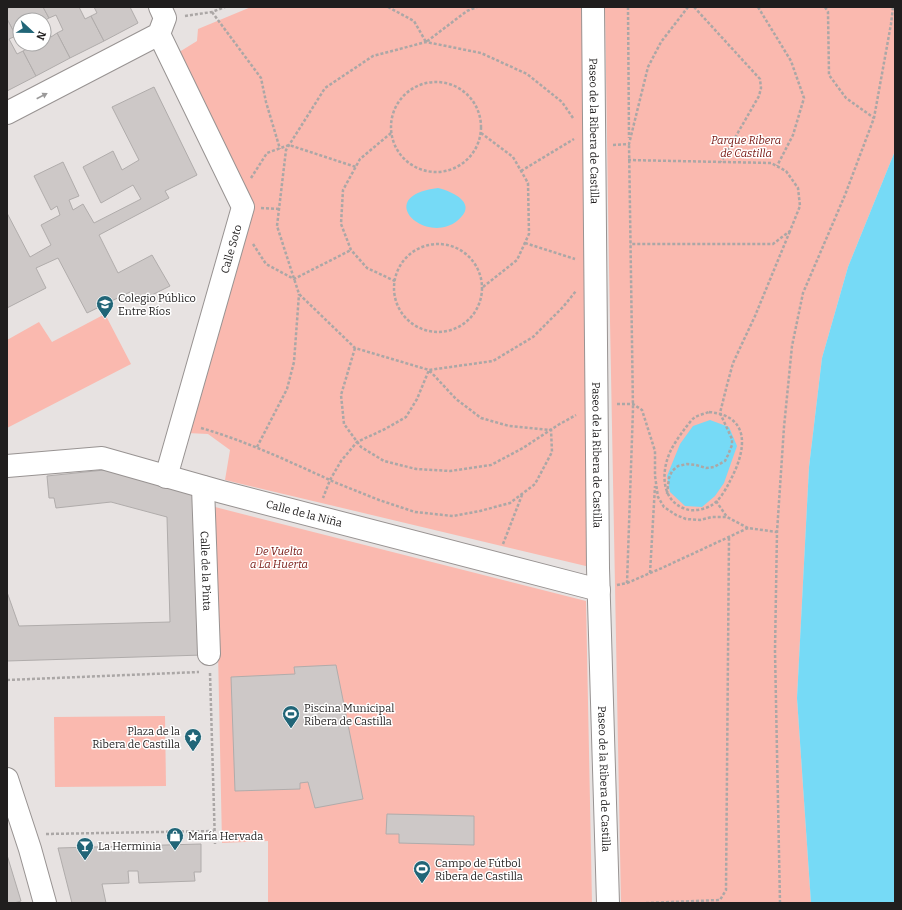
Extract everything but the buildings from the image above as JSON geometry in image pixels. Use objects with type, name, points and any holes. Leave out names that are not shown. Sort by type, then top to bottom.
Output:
[{"type":"street","name":"Paseo de la Ribera de Castilla","points":[[593,7],[599,590],[608,903]]},
{"type":"street","points":[[7,113],[161,20],[243,207]]},
{"type":"street","name":"Calle Soto","points":[[166,477],[243,207]]},
{"type":"street","name":"Calle de la Niña","points":[[7,466],[102,458],[203,487],[599,590]]},
{"type":"street","name":"Calle de la Pinta","points":[[203,487],[209,663]]},
{"type":"street","points":[[7,779],[30,849],[45,903]]},
{"type":"path","points":[[195,15],[212,12],[225,7]]},
{"type":"path","points":[[388,7],[414,21],[426,42],[480,53],[527,74],[562,102],[576,120]]},
{"type":"path","points":[[256,447],[288,389],[294,362],[299,294],[276,226],[286,150],[325,88],[374,56],[426,42],[467,11],[477,7]]},
{"type":"path","points":[[627,582],[633,404],[628,160],[628,7]]},
{"type":"path","points":[[629,144],[648,67],[661,42],[688,7]]},
{"type":"path","points":[[694,7],[760,79],[761,88],[759,96],[721,162]]},
{"type":"path","points":[[758,7],[791,61],[804,98],[792,135],[777,166]]},
{"type":"path","points":[[825,7],[828,12],[829,74],[846,98],[874,118]]},
{"type":"path","points":[[780,903],[775,651],[777,532],[784,427],[792,346],[803,293],[845,195],[874,118],[893,7]]},
{"type":"path","points":[[212,12],[261,78],[266,102],[280,149]]},
{"type":"path","points":[[441,82],[454,86],[466,93],[475,104],[480,117],[481,133],[476,148],[466,160],[453,169],[438,172],[422,170],[408,163],[398,151],[392,137],[391,123],[395,109],[402,97],[413,88],[426,83],[441,82]]},
{"type":"path","points":[[392,132],[360,159],[343,190],[342,224],[351,250],[367,268],[395,280]]},
{"type":"path","points":[[521,171],[585,132],[594,145]]},
{"type":"path","points":[[481,133],[514,157],[528,183],[529,234],[517,260],[482,287]]},
{"type":"path","points":[[243,207],[252,177],[267,153],[289,145],[356,167]]},
{"type":"path","points":[[628,160],[771,163],[786,171],[798,188],[800,206],[755,316],[733,363],[720,413],[732,439],[730,450],[725,461],[714,467],[706,468],[687,464],[678,466],[672,471],[669,478],[667,494]]},
{"type":"path","points":[[630,244],[773,244],[790,231]]},
{"type":"path","points":[[250,239],[266,264],[294,279]]},
{"type":"path","points":[[525,243],[595,265]]},
{"type":"path","points":[[434,244],[448,245],[462,250],[473,260],[480,272],[482,287],[481,300],[475,312],[466,322],[455,329],[442,332],[428,331],[416,326],[406,318],[398,307],[394,294],[395,280],[399,267],[408,255],[420,247],[434,244]]},
{"type":"path","points":[[294,279],[351,250]]},
{"type":"path","points":[[299,294],[355,348],[429,370],[493,360],[532,337],[563,307],[577,289]]},
{"type":"path","points":[[355,348],[341,395],[344,424],[361,447],[384,461],[416,469],[450,471],[491,465],[523,448],[596,404],[633,404],[642,410],[655,451],[650,573]]},
{"type":"path","points":[[429,370],[456,399],[481,418],[508,426],[551,430]]},
{"type":"path","points":[[316,517],[330,480],[341,461],[357,442],[406,417],[418,399],[429,370]]},
{"type":"path","points":[[709,412],[720,413],[731,418],[739,427],[743,438],[740,456],[733,476],[724,492],[716,501],[712,505],[698,510],[687,510],[676,505],[667,494],[664,481],[670,450],[681,433],[694,418],[709,412]]},
{"type":"path","points":[[181,423],[226,436],[256,447],[379,500],[415,512],[453,516],[510,503],[535,484],[552,452],[551,430]]},
{"type":"path","points":[[655,480],[658,497],[664,507],[676,514],[686,519],[700,520],[727,517]]},
{"type":"path","points":[[496,563],[522,494]]},
{"type":"path","points":[[716,501],[727,517],[748,528],[777,532]]},
{"type":"path","points":[[599,590],[627,582],[650,573],[748,528]]},
{"type":"path","points":[[646,903],[720,900],[726,890],[729,537]]},
{"type":"path","points":[[7,680],[209,663],[214,844]]},
{"type":"path","points":[[42,834],[214,831]]},
{"type":"green space","points":[[251,7],[583,7],[590,567],[225,480],[230,450],[208,434],[187,433],[251,207],[176,54],[197,41],[198,29]]},
{"type":"green space","name":"Parque Ribera de Castilla","points":[[605,7],[895,7],[895,151],[848,267],[822,358],[809,467],[797,698],[811,903],[621,903]]},
{"type":"green space","points":[[105,314],[131,364],[7,428],[7,340],[39,322],[52,342]]},
{"type":"green space","name":"De Vuelta a La Huerta","points":[[215,507],[586,601],[592,903],[268,903],[268,841],[222,843]]},
{"type":"green space","points":[[165,716],[166,786],[55,787],[54,717]]},
{"type":"water","points":[[895,151],[895,903],[811,903],[797,698],[809,467],[822,358],[848,267]]},
{"type":"water","points":[[438,188],[451,192],[457,196],[465,204],[466,209],[457,221],[444,227],[431,228],[420,224],[411,217],[407,209],[409,200],[419,193]]},
{"type":"water","points":[[710,420],[729,427],[737,446],[724,483],[715,496],[702,507],[685,506],[670,492],[667,476],[680,444],[693,426]]},
{"type":"place","name":"Colegio Público Entre Ríos","points":[[105,319]]},
{"type":"place","name":"Piscina Municipal Ribera de Castilla","points":[[291,729]]},
{"type":"place","name":"Plaza de la Ribera de Castilla","points":[[193,752]]},
{"type":"place","name":"María Hervada","points":[[175,851]]},
{"type":"place","name":"La Herminia","points":[[85,861]]},
{"type":"place","name":"Campo de Fútbol Ribera de Castilla","points":[[422,884]]}]
